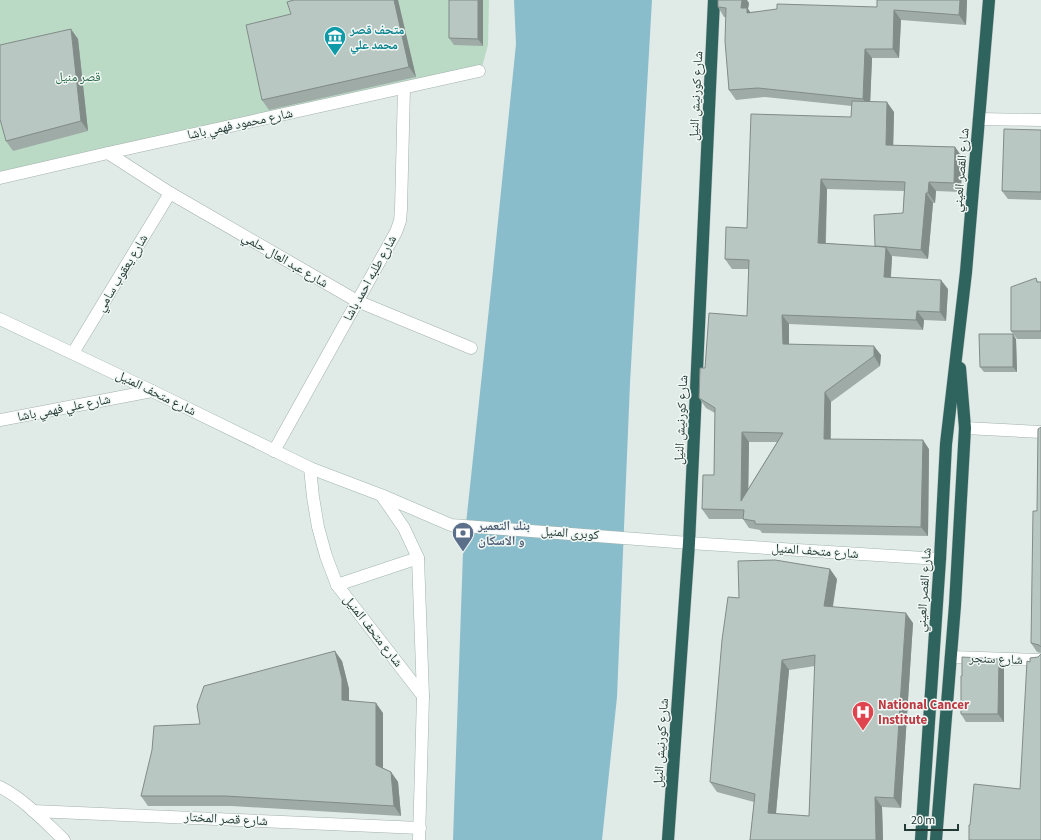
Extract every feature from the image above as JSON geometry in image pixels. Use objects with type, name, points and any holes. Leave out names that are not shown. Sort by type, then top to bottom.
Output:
[{"type":"highway","name":"شارع كورنيش النيل","points":[[668,840],[689,543],[714,0]]},
{"type":"highway","name":"شارع القصر العيني","points":[[921,840],[940,559],[946,444],[966,272],[989,0]]},
{"type":"highway","name":"شارع القصر العيني","points":[[936,840],[951,657],[965,428],[958,342]]},
{"type":"street","name":"شارع محمود فهمي باشا","points":[[0,178],[480,71]]},
{"type":"street","name":"شارع طلبه احمد باشا","points":[[274,451],[396,232],[400,221],[402,209],[404,88]]},
{"type":"street","points":[[980,119],[1041,120]]},
{"type":"street","name":"شارع عبد العال حلمي","points":[[108,153],[170,193],[357,301],[471,348]]},
{"type":"street","name":"شارع يعقوب سامي","points":[[73,354],[170,193]]},
{"type":"street","name":"شارع متحف المنيل","points":[[0,319],[310,468],[451,524]]},
{"type":"street","name":"شارع علي فهمي باشا","points":[[0,420],[152,391]]},
{"type":"street","points":[[965,428],[1041,432]]},
{"type":"street","name":"شارع متحف المنيل","points":[[310,468],[318,527],[326,556],[337,584],[423,696]]},
{"type":"street","name":"شارع متحف المنيل","points":[[381,495],[404,528],[418,558],[423,696],[419,834]]},
{"type":"street","name":"كوبرى المنيل","points":[[451,524],[689,543]]},
{"type":"street","name":"شارع متحف المنيل","points":[[689,543],[940,559]]},
{"type":"street","points":[[337,584],[418,558]]},
{"type":"street","name":"شارع سنجر","points":[[951,657],[1041,660]]},
{"type":"street","points":[[0,787],[33,811],[64,840]]},
{"type":"street","name":"شارع قصر المختار","points":[[33,811],[419,834]]},
{"type":"green space","name":"قصر منيل","points":[[0,0],[489,0],[488,45],[482,67],[0,173]]},
{"type":"water","points":[[514,0],[652,0],[630,383],[617,697],[602,840],[453,840],[463,552],[516,44]]},
{"type":"building","name":"متحف قصر محمد علي","points":[[294,0],[394,0],[409,67],[262,100],[246,25],[291,14],[287,2]]},
{"type":"building","points":[[449,0],[478,0],[478,39],[449,38]]},
{"type":"building","points":[[718,0],[742,0],[741,8],[747,8],[747,13],[777,9],[777,4],[877,7],[877,0],[960,0],[959,15],[894,10],[893,49],[865,49],[863,99],[758,88],[729,90],[725,41],[726,8],[718,7]]},
{"type":"building","points":[[71,29],[81,121],[6,141],[0,119],[0,45]]},
{"type":"building","points":[[852,101],[887,102],[886,145],[955,147],[954,183],[929,182],[928,193],[926,193],[921,250],[875,246],[874,215],[903,213],[905,182],[821,179],[818,243],[886,247],[884,277],[941,280],[940,312],[917,311],[916,320],[782,315],[783,344],[874,346],[874,356],[825,392],[824,439],[923,440],[921,527],[755,524],[755,521],[743,519],[744,510],[702,509],[703,475],[714,475],[715,408],[699,398],[700,368],[705,368],[709,313],[747,316],[749,260],[725,259],[726,227],[747,228],[751,114],[851,117]],"holes":[[[742,432],[783,433],[741,501]]]},
{"type":"building","points":[[1004,129],[1041,130],[1041,192],[1002,191]]},
{"type":"building","points":[[1036,278],[1037,282],[1041,282],[1041,331],[1011,331],[1011,287]]},
{"type":"building","points":[[979,334],[1013,334],[1013,367],[980,367]]},
{"type":"building","points":[[1041,427],[1041,647],[1031,643],[1033,511],[1037,511],[1038,429]]},
{"type":"building","name":"National Cancer Institute","points":[[775,560],[830,569],[824,606],[906,613],[894,798],[875,797],[876,840],[750,840],[755,794],[710,782],[722,640],[728,597],[739,598],[738,561]],"holes":[[[815,655],[809,816],[768,813],[782,660]]]},
{"type":"building","points":[[335,651],[342,679],[342,700],[376,703],[376,765],[391,772],[394,806],[225,796],[141,796],[152,750],[154,726],[200,724],[197,706],[204,686]]},
{"type":"building","points":[[1041,654],[1041,840],[969,840],[969,825],[974,784],[1020,789],[1027,661],[1030,662],[1030,658],[1038,657]]},
{"type":"building","points":[[962,657],[999,659],[998,714],[961,714]]},
{"type":"place","name":"متحف قصر محمد علي","points":[[335,56]]},
{"type":"place","name":"بنك التعمير و الاسكان","points":[[463,552]]},
{"type":"place","name":"National Cancer Institute","points":[[863,732]]}]
